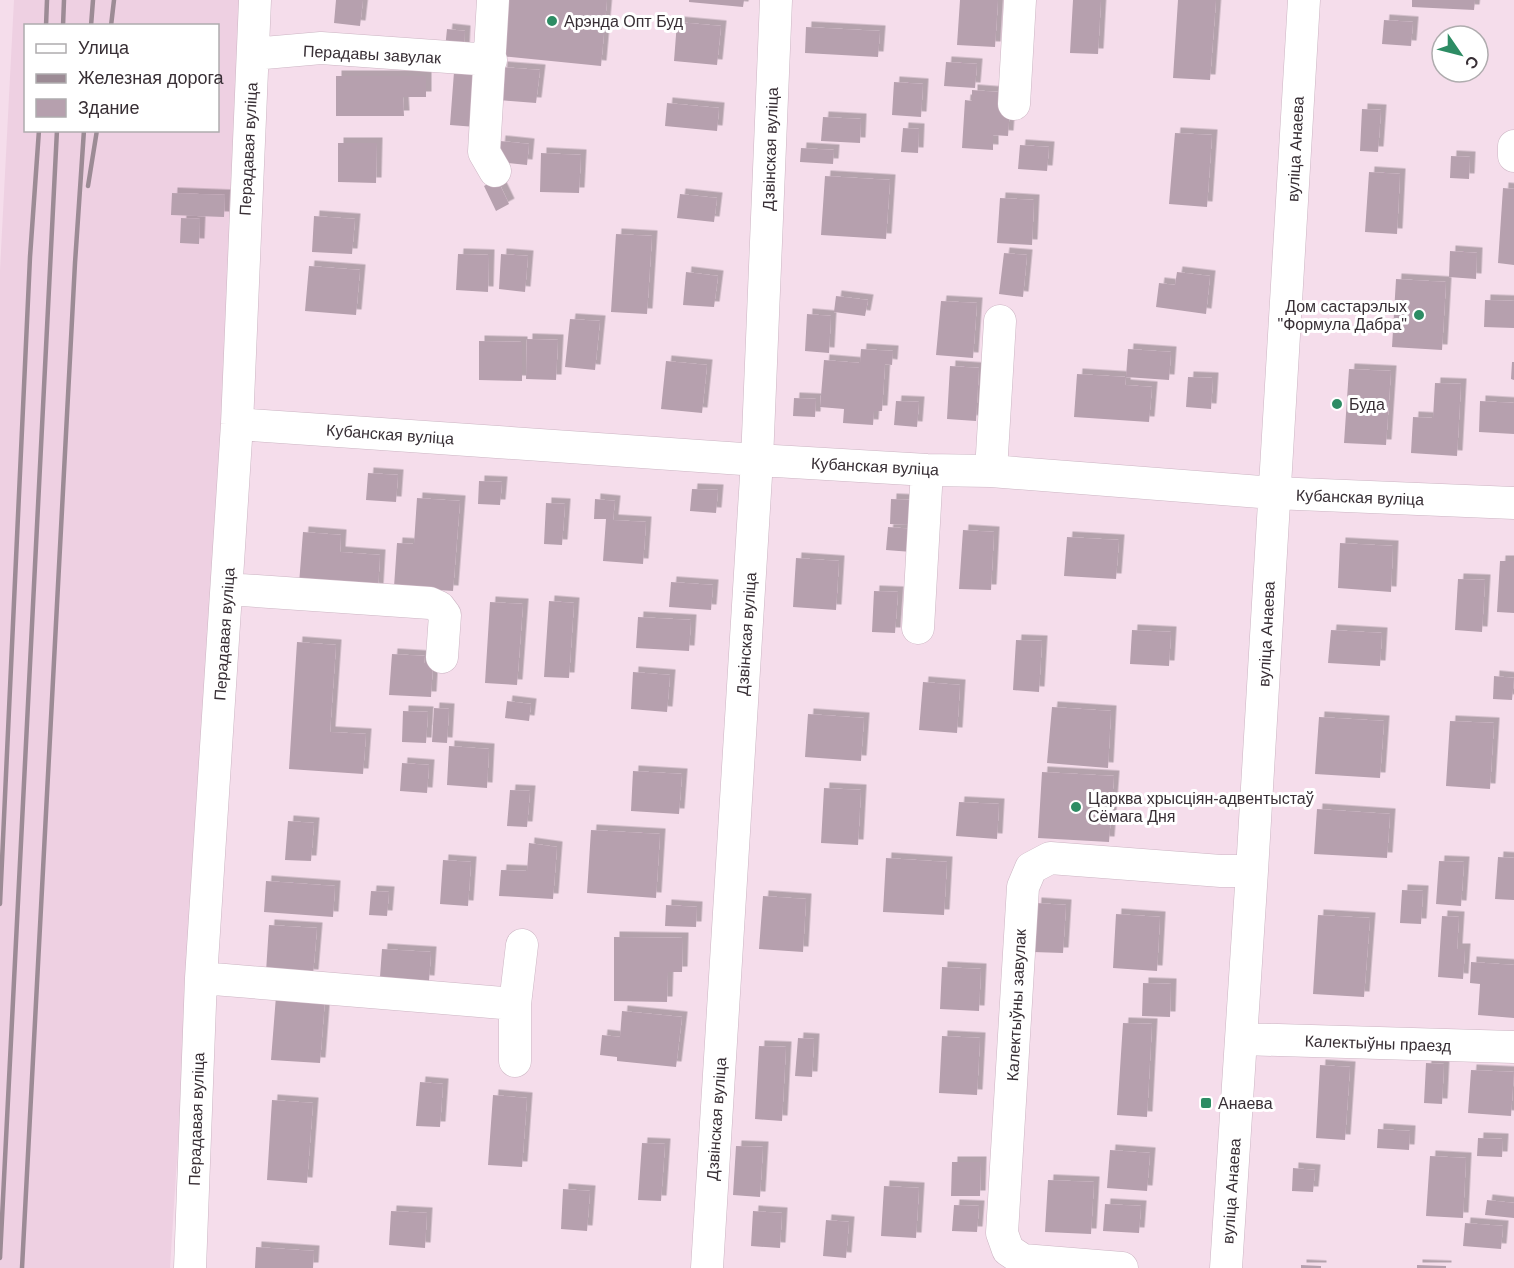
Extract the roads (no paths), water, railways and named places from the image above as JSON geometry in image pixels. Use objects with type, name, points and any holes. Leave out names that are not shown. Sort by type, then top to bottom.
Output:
[{"type":"street","name":"Перадавая вуліца","points":[[190,1268],[201,978],[237,424],[255,0]]},
{"type":"street","points":[[493,0],[484,152],[495,171]]},
{"type":"street","name":"Дзвінская вуліца","points":[[707,1268],[757,460],[776,0]]},
{"type":"street","points":[[1014,104],[1020,0]]},
{"type":"street","name":"вуліца Анаева","points":[[1226,1268],[1242,1039],[1304,0]]},
{"type":"street","name":"Перадавы завулак","points":[[253,54],[321,48],[491,60]]},
{"type":"street","points":[[1514,147],[1514,156]]},
{"type":"street","points":[[992,471],[1000,321]]},
{"type":"street","name":"Кубанская вуліца","points":[[237,424],[757,460],[927,470],[992,471],[1275,493],[1514,503]]},
{"type":"street","points":[[918,628],[927,470]]},
{"type":"street","points":[[227,589],[430,603],[439,607],[445,615],[442,657]]},
{"type":"street","name":"Калектыўны завулак","points":[[1122,1268],[1023,1260],[1008,1250],[1002,1233],[1023,887],[1031,868],[1050,858],[1221,871],[1252,871]]},
{"type":"street","points":[[515,1061],[515,1004],[522,945]]},
{"type":"street","points":[[201,978],[515,1004]]},
{"type":"street","name":"Калектыўны праезд","points":[[1242,1039],[1514,1047]]},
{"type":"railway","points":[[46,24],[47,0]]},
{"type":"railway","points":[[63,24],[64,0]]},
{"type":"railway","points":[[91,24],[93,0]]},
{"type":"railway","points":[[111,24],[114,0]]},
{"type":"railway","points":[[0,904],[30,257],[39,132]]},
{"type":"railway","points":[[0,1258],[57,132]]},
{"type":"railway","points":[[22,1268],[84,132]]},
{"type":"railway","points":[[88,186],[97,132]]},
{"type":"place","name":"Арэнда Опт Буд","points":[[552,21]]},
{"type":"place","name":"Дом састарэлых \"Формула Дабра\"","points":[[1419,315]]},
{"type":"place","name":"Буда","points":[[1337,404]]},
{"type":"place","name":"Царква хрысціян-адвентыстаў Сёмага Дня","points":[[1076,807]]},
{"type":"place","name":"Анаева","points":[[1206,1103]]}]
